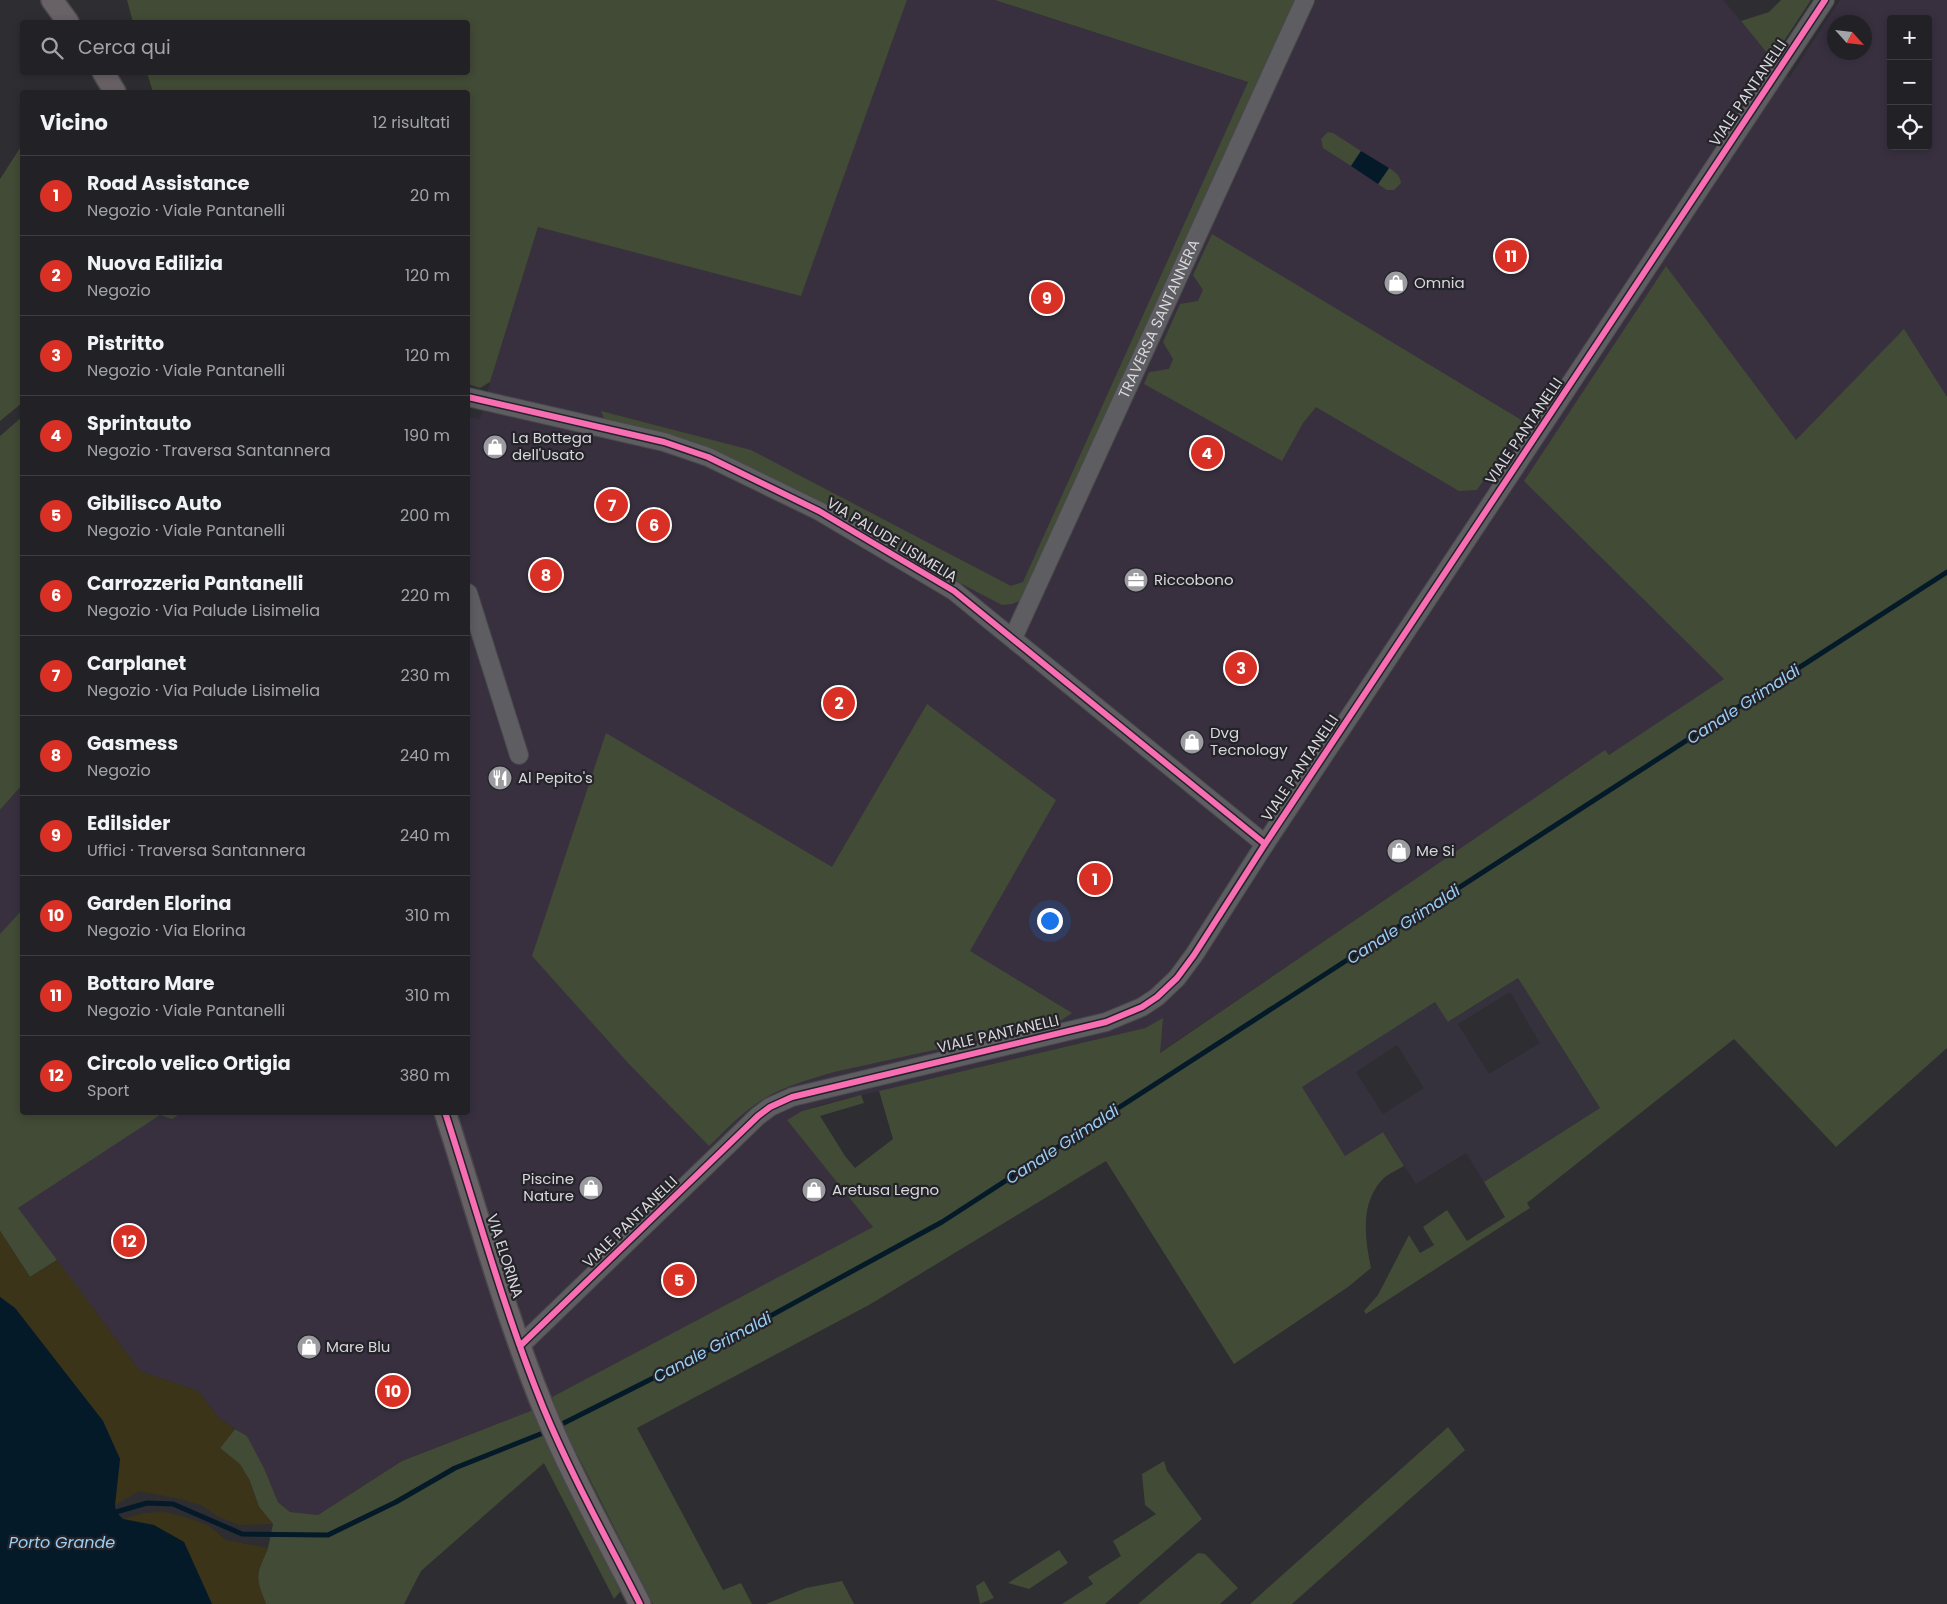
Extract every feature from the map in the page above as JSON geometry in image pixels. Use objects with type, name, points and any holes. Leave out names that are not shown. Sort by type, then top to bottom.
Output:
[{"type":"main road","points":[[52,0],[67,20]]},
{"type":"main road","points":[[105,75],[114,90]]},
{"type":"main road","name":"VIA ELORINA","points":[[446,1115],[520,1346],[543,1407],[563,1453],[640,1604]]},
{"type":"street","name":"TRAVERSA SANTANNERA","points":[[1013,638],[1305,0]]},
{"type":"street","name":"VIALE PANTANELLI","points":[[520,1346],[758,1116],[770,1107],[792,1096],[1106,1022],[1142,1007],[1157,997],[1177,978],[1825,0]]},
{"type":"street","name":"VIA PALUDE LISIMELIA","points":[[470,396],[664,442],[708,457],[819,511],[954,590],[1265,844]]},
{"type":"street","points":[[470,599],[519,756]]},
{"type":"shaded area","points":[[907,0],[995,0],[1248,82],[1285,0],[1723,0],[1789,78],[1827,20],[1827,60],[1872,60],[1872,15],[1830,15],[1840,0],[1947,0],[1947,533],[1609,756],[1605,751],[1159,1053],[1162,1019],[1145,1028],[820,1105],[802,1111],[787,1120],[874,1227],[552,1397],[554,1402],[402,1461],[318,1515],[290,1512],[278,1501],[264,1468],[247,1436],[220,1419],[198,1391],[140,1371],[18,1209],[0,1195],[0,810],[20,787],[20,1115],[470,1115],[470,417],[480,419],[538,227],[801,295]]},
{"type":"shaded area","points":[[1518,978],[1600,1108],[1484,1182],[1466,1153],[1416,1184],[1383,1132],[1345,1156],[1301,1087],[1435,1002],[1449,1022]],"holes":[[[1510,992],[1540,1043],[1489,1074],[1458,1024]],[[1397,1045],[1424,1088],[1383,1114],[1356,1072]]]},
{"type":"green space","points":[[127,0],[907,0],[801,296],[538,227],[490,382],[480,388],[470,385],[470,90],[152,90],[148,75],[470,75],[470,20],[132,20]]},
{"type":"green space","points":[[995,0],[1297,0],[1252,94],[1022,600],[1002,605],[939,572],[870,532],[605,421],[601,411],[751,450],[1011,586],[1023,582],[1248,82]]},
{"type":"green space","points":[[1781,0],[1811,0],[1772,59],[1741,21],[1769,12]]},
{"type":"green space","points":[[1328,132],[1333,133],[1361,151],[1351,166],[1323,148],[1321,139]]},
{"type":"green space","points":[[20,148],[20,405],[0,421],[0,179]]},
{"type":"green space","points":[[1389,168],[1400,178],[1401,183],[1394,190],[1387,190],[1378,184]]},
{"type":"green space","points":[[1212,234],[1523,421],[1477,490],[1459,491],[1316,407],[1303,423],[1282,461],[1144,384],[1149,372],[1169,369],[1173,359],[1163,342],[1180,304],[1198,301],[1203,290],[1193,275]]},
{"type":"green space","points":[[1666,266],[1796,440],[1904,329],[1947,397],[1947,1048],[1836,1147],[1734,1039],[1527,1203],[1530,1208],[1366,1314],[1364,1311],[1378,1295],[1409,1235],[1420,1253],[1434,1245],[1423,1227],[1447,1210],[1467,1241],[1505,1217],[1484,1182],[1600,1108],[1518,978],[1448,1022],[1435,1002],[1302,1087],[1345,1156],[1383,1132],[1404,1166],[1381,1181],[1374,1190],[1370,1201],[1367,1211],[1366,1234],[1371,1268],[1348,1287],[1234,1364],[1106,1161],[869,1305],[637,1428],[723,1590],[741,1583],[752,1604],[653,1604],[574,1448],[554,1457],[595,1536],[620,1592],[614,1599],[544,1463],[421,1571],[404,1604],[266,1604],[257,1582],[259,1569],[268,1548],[273,1524],[259,1507],[249,1479],[220,1448],[235,1429],[247,1436],[264,1468],[278,1502],[290,1512],[318,1515],[402,1461],[554,1402],[552,1397],[873,1227],[787,1120],[802,1111],[861,1095],[864,1103],[820,1116],[845,1156],[855,1168],[893,1139],[879,1091],[1145,1028],[1163,1018],[1160,1053],[1605,750],[1609,755],[1724,679],[1524,481]]},
{"type":"green space","points":[[20,419],[20,787],[0,810],[0,436]]},
{"type":"green space","points":[[927,704],[1056,800],[970,951],[1072,1013],[1057,1023],[834,1072],[791,1086],[761,1100],[746,1111],[709,1146],[629,1064],[532,956],[606,733],[832,867]]},
{"type":"green space","points":[[20,912],[20,1115],[160,1115],[18,1208],[57,1260],[30,1277],[0,1231],[0,934]]},
{"type":"green space","points":[[160,1115],[178,1115],[172,1119]]},
{"type":"green space","points":[[1448,1427],[1465,1450],[1292,1604],[1250,1604]]},
{"type":"green space","points":[[1164,1461],[1167,1471],[1202,1519],[1105,1604],[1062,1604],[1093,1584],[1088,1577],[1121,1556],[1113,1541],[1156,1514],[1145,1505],[1142,1474]]},
{"type":"green space","points":[[1059,1550],[1068,1563],[1029,1589],[1008,1583]]},
{"type":"green space","points":[[1198,1553],[1205,1554],[1238,1588],[1220,1604],[1138,1604]]},
{"type":"green space","points":[[842,1581],[854,1604],[766,1604],[806,1588]]},
{"type":"green space","points":[[984,1581],[994,1598],[980,1604],[976,1586]]},
{"type":"sand","points":[[0,1231],[30,1277],[57,1260],[140,1371],[198,1391],[220,1419],[235,1429],[220,1448],[240,1464],[249,1479],[259,1507],[273,1524],[239,1525],[219,1517],[201,1505],[139,1491],[115,1505],[120,1459],[103,1421],[15,1308],[0,1297]]},
{"type":"sand","points":[[164,1512],[208,1525],[226,1540],[268,1548],[258,1576],[266,1604],[212,1604],[184,1542],[123,1519],[144,1513]]},
{"type":"water","points":[[1361,151],[1389,168],[1378,184],[1351,166]]},
{"type":"water","name":"Porto Grande","points":[[0,1297],[15,1308],[103,1421],[120,1459],[115,1505],[116,1512],[123,1519],[154,1525],[184,1542],[212,1604],[0,1604]]},
{"type":"waterway","name":"Canale Grimaldi","points":[[558,1426],[699,1355],[942,1222],[1947,572]]},
{"type":"waterway","name":"Canale Grimaldi","points":[[116,1512],[147,1503],[173,1504],[242,1534],[328,1535],[396,1502],[455,1468],[548,1431]]},
{"type":"cycle path","points":[[520,1346],[758,1116],[770,1107],[792,1097],[1106,1022],[1142,1007],[1157,997],[1177,978],[1825,0]]},
{"type":"cycle path","points":[[470,397],[664,442],[708,457],[819,511],[954,591],[1265,844]]},
{"type":"cycle path","points":[[446,1115],[503,1298],[543,1407],[577,1482],[640,1604]]},
{"type":"place","name":"Bottaro Mare","points":[[1511,256]]},
{"type":"place","name":"Omnia","points":[[1396,283]]},
{"type":"place","name":"Edilsider","points":[[1047,298]]},
{"type":"place","name":"La Bottega dell'Usato","points":[[495,447]]},
{"type":"place","name":"Sprintauto","points":[[1207,453]]},
{"type":"place","name":"Carplanet","points":[[612,505]]},
{"type":"place","name":"Carrozzeria Pantanelli","points":[[654,525]]},
{"type":"place","name":"Gasmess","points":[[546,575]]},
{"type":"place","name":"Riccobono","points":[[1136,580]]},
{"type":"place","name":"Pistritto","points":[[1241,668]]},
{"type":"place","name":"Nuova Edilizia","points":[[839,703]]},
{"type":"place","name":"Dvg Tecnology","points":[[1192,742]]},
{"type":"place","name":"Al Pepito's","points":[[500,778]]},
{"type":"place","name":"Me Si","points":[[1399,851]]},
{"type":"place","name":"Road Assistance","points":[[1095,879]]},
{"type":"place","name":"Piscine Nature","points":[[591,1188]]},
{"type":"place","name":"Aretusa Legno","points":[[814,1190]]},
{"type":"place","name":"Circolo velico Ortigia","points":[[129,1241]]},
{"type":"place","name":"Gibilisco Auto","points":[[679,1280]]},
{"type":"place","name":"Mare Blu","points":[[309,1347]]},
{"type":"place","name":"Garden Elorina","points":[[393,1391]]}]
